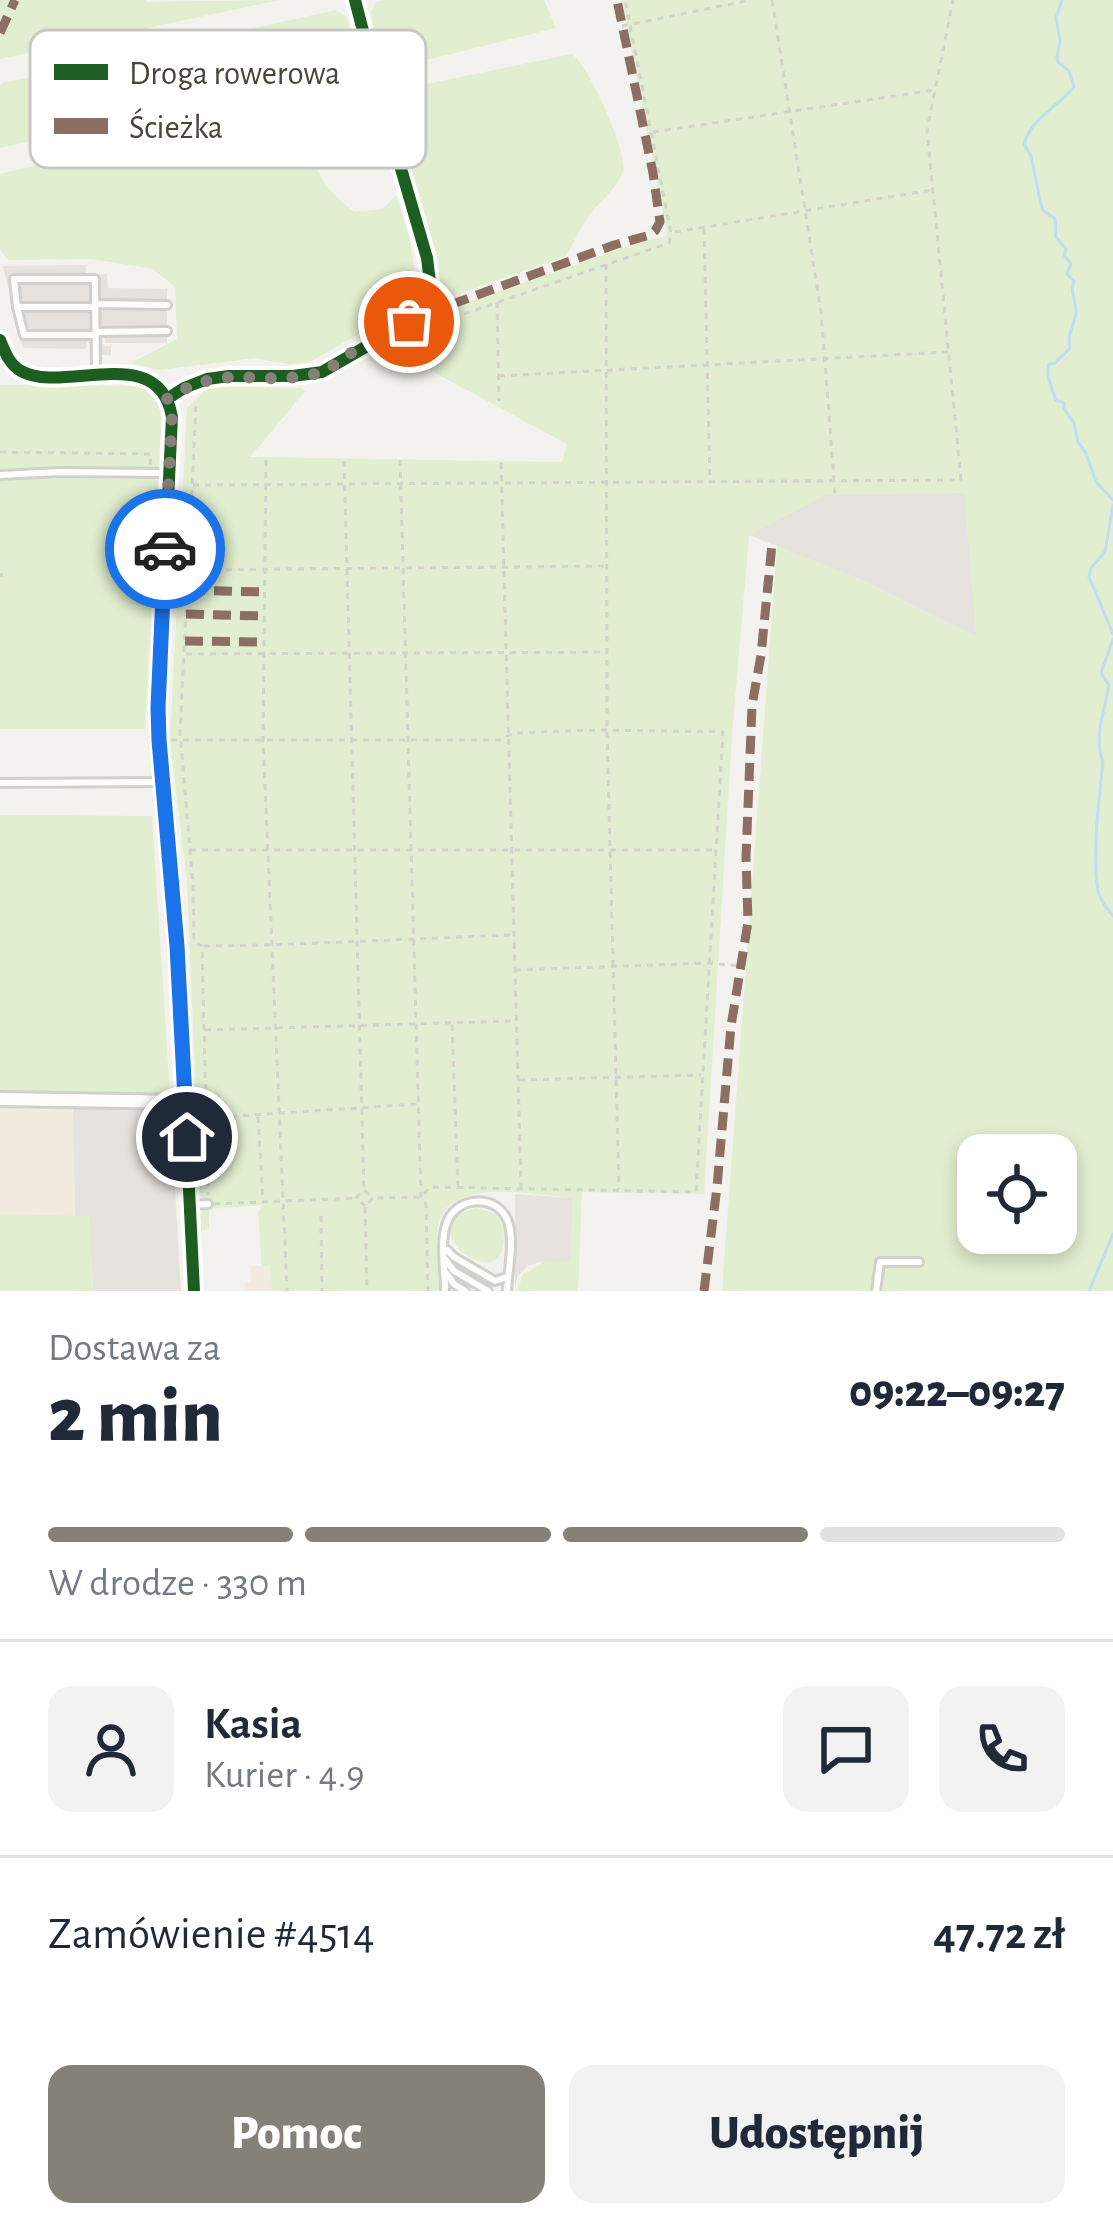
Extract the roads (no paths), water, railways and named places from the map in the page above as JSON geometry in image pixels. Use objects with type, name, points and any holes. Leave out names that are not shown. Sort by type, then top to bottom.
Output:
[{"type":"street","points":[[355,0],[363,30]]},
{"type":"street","points":[[167,399],[206,379],[322,372],[425,308],[431,290],[427,258],[401,168]]},
{"type":"street","points":[[0,340],[10,362],[28,374],[145,379],[167,399],[172,417],[158,708],[177,946],[194,1291]]},
{"type":"street","points":[[0,1099],[186,1102]]},
{"type":"lane","points":[[96,375],[96,334],[94,279],[14,279],[24,335],[96,334],[166,331]]},
{"type":"lane","points":[[0,297],[16,294]]},
{"type":"lane","points":[[17,308],[167,305]]},
{"type":"lane","points":[[0,475],[169,473]]},
{"type":"lane","points":[[0,783],[162,782]]},
{"type":"lane","points":[[446,1288],[444,1241],[449,1217],[460,1205],[477,1200],[501,1210],[509,1226],[507,1291]]},
{"type":"lane","points":[[190,1205],[208,1204]]},
{"type":"lane","points":[[444,1241],[454,1257],[492,1280],[501,1281],[508,1275]]},
{"type":"lane","points":[[444,1256],[454,1270],[488,1291]]},
{"type":"lane","points":[[876,1291],[880,1262],[919,1262]]},
{"type":"lane","points":[[445,1269],[451,1282],[466,1291]]},
{"type":"waterway","points":[[1062,0],[1056,18],[1057,57],[1074,87],[1039,119],[1024,144],[1041,205],[1055,219],[1056,237],[1071,264],[1067,274],[1074,281],[1076,310],[1070,348],[1048,365],[1048,377],[1056,400],[1064,403],[1074,423],[1096,482],[1113,500]]},
{"type":"waterway","points":[[1113,505],[1105,552],[1089,577],[1113,634]]},
{"type":"waterway","points":[[1113,639],[1101,673],[1109,685],[1099,733],[1103,762],[1096,861],[1099,895],[1113,916]]},
{"type":"waterway","points":[[1089,1291],[1113,1234]]}]
